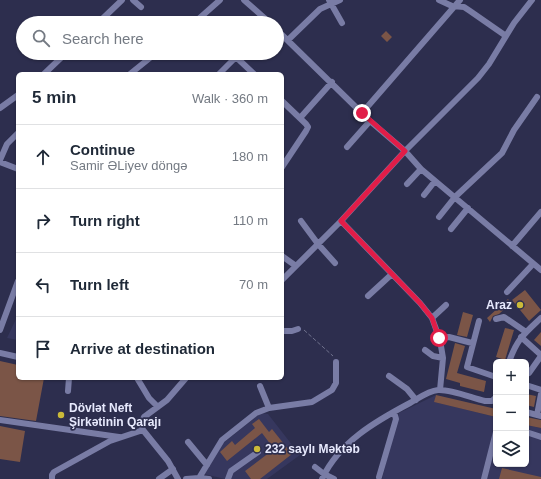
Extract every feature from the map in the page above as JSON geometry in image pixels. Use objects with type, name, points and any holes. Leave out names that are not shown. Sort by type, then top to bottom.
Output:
[{"type":"street","points":[[105,16],[122,0]]},
{"type":"street","points":[[133,0],[141,8]]},
{"type":"street","points":[[202,16],[220,0]]},
{"type":"street","points":[[244,0],[261,16]]},
{"type":"street","points":[[288,40],[320,9],[330,2],[340,0]]},
{"type":"street","points":[[439,0],[464,7],[506,36]]},
{"type":"street","points":[[362,113],[460,0]]},
{"type":"street","points":[[284,278],[341,221],[405,151],[478,78],[532,0]]},
{"type":"street","points":[[330,2],[342,23]]},
{"type":"street","points":[[284,36],[370,121],[405,151],[421,169],[541,270]]},
{"type":"street","points":[[46,72],[59,60]]},
{"type":"street","points":[[132,72],[147,60]]},
{"type":"street","points":[[221,72],[233,60]]},
{"type":"street","points":[[242,60],[252,72]]},
{"type":"street","points":[[300,118],[332,82]]},
{"type":"street","points":[[0,108],[16,96]]},
{"type":"street","points":[[438,218],[455,197],[502,152],[536,97]]},
{"type":"street","points":[[284,103],[308,127],[284,164]]},
{"type":"street","points":[[347,147],[370,121]]},
{"type":"street","points":[[16,135],[7,144],[0,161],[16,167]]},
{"type":"street","points":[[408,184],[421,169]]},
{"type":"street","points":[[424,195],[435,181]]},
{"type":"street","points":[[451,229],[468,208]]},
{"type":"street","points":[[512,246],[541,212]]},
{"type":"street","points":[[302,221],[318,244],[335,263]]},
{"type":"street","points":[[341,221],[420,303],[432,318],[439,338],[443,358],[440,390]]},
{"type":"street","points":[[284,257],[296,266]]},
{"type":"street","points":[[507,292],[533,264]]},
{"type":"street","points":[[368,296],[392,274]]},
{"type":"street","points":[[0,330],[16,286]]},
{"type":"street","points":[[432,318],[446,305]]},
{"type":"street","points":[[496,319],[504,317],[526,332]]},
{"type":"street","points":[[510,359],[516,344],[521,337],[541,318]]},
{"type":"street","points":[[479,321],[472,343],[467,367],[493,376]]},
{"type":"street","points":[[284,331],[298,329]]},
{"type":"street","points":[[439,338],[449,337],[472,343]]},
{"type":"street","points":[[521,337],[541,355],[529,373]]},
{"type":"street","points":[[425,350],[433,356],[443,358]]},
{"type":"street","points":[[0,353],[16,357]]},
{"type":"street","points":[[199,478],[222,440],[256,414],[269,408],[312,402],[332,390],[336,384],[336,362]]},
{"type":"street","points":[[389,376],[407,389],[416,400]]},
{"type":"street","points":[[68,392],[69,380]]},
{"type":"street","points":[[138,380],[149,398],[158,407]]},
{"type":"street","points":[[178,479],[173,469],[143,430],[141,422],[147,414],[158,407],[174,393],[184,380]]},
{"type":"street","points":[[260,386],[269,408]]},
{"type":"street","points":[[529,386],[541,390]]},
{"type":"street","points":[[323,477],[336,456],[355,437],[394,412],[432,392],[440,390],[485,402],[493,400]]},
{"type":"street","points":[[529,413],[539,416],[541,394]]},
{"type":"street","points":[[379,477],[396,419],[394,412]]},
{"type":"street","points":[[0,420],[120,437]]},
{"type":"street","points":[[52,479],[54,472],[110,441],[143,430]]},
{"type":"street","points":[[529,433],[541,437]]},
{"type":"street","points":[[188,442],[207,465]]},
{"type":"street","points":[[484,479],[493,444]]},
{"type":"street","points":[[228,479],[231,471],[258,452]]},
{"type":"street","points":[[315,467],[323,477],[334,479]]},
{"type":"street","points":[[159,479],[173,469]]},
{"type":"street","points":[[186,479],[209,479]]},
{"type":"path","points":[[298,329],[302,329],[308,333],[330,353],[336,362]]},
{"type":"shaded area","points":[[16,319],[16,340],[7,338]]},
{"type":"shaded area","points":[[436,395],[435,402],[493,416],[493,467],[529,467],[529,426],[541,428],[541,479],[382,479],[399,413]]},
{"type":"shaded area","name":"232 saylı Məktəb","points":[[261,413],[268,414],[300,455],[267,479],[225,479],[204,474],[222,444]]},
{"type":"building","points":[[386,31],[392,37],[387,42],[381,36]]},
{"type":"building","points":[[525,290],[541,310],[529,321],[512,300]]},
{"type":"building","points":[[508,299],[511,303],[499,314],[493,316],[490,322],[487,318]]},
{"type":"building","points":[[463,312],[473,315],[467,337],[457,335]]},
{"type":"building","points":[[505,328],[514,330],[505,359],[496,357]]},
{"type":"building","points":[[541,332],[541,346],[534,340]]},
{"type":"building","points":[[455,343],[465,346],[457,373],[486,381],[484,392],[460,386],[460,383],[446,379]]},
{"type":"building","points":[[0,361],[16,365],[16,380],[44,380],[36,421],[0,416]]},
{"type":"building","points":[[436,395],[493,408],[493,416],[434,402]]},
{"type":"building","points":[[529,395],[536,396],[534,407],[529,406]]},
{"type":"building","points":[[529,418],[541,420],[541,428],[529,426]]},
{"type":"building","points":[[259,419],[269,432],[272,429],[292,454],[260,479],[251,479],[245,471],[274,449],[262,433],[227,461],[220,452],[232,441],[235,445],[255,428],[252,424]]},
{"type":"building","points":[[0,426],[25,431],[20,462],[0,459]]},
{"type":"building","points":[[502,468],[541,477],[541,479],[499,479]]},
{"type":"place","name":"Araz","points":[[520,305]]},
{"type":"place","name":"Dövlət Neft Şirkətinin Qarajı","points":[[61,415]]},
{"type":"place","name":"232 saylı Məktəb","points":[[257,449]]},
{"type":"route","points":[[362,113],[405,151],[341,221],[420,303],[432,318],[439,338]]}]
